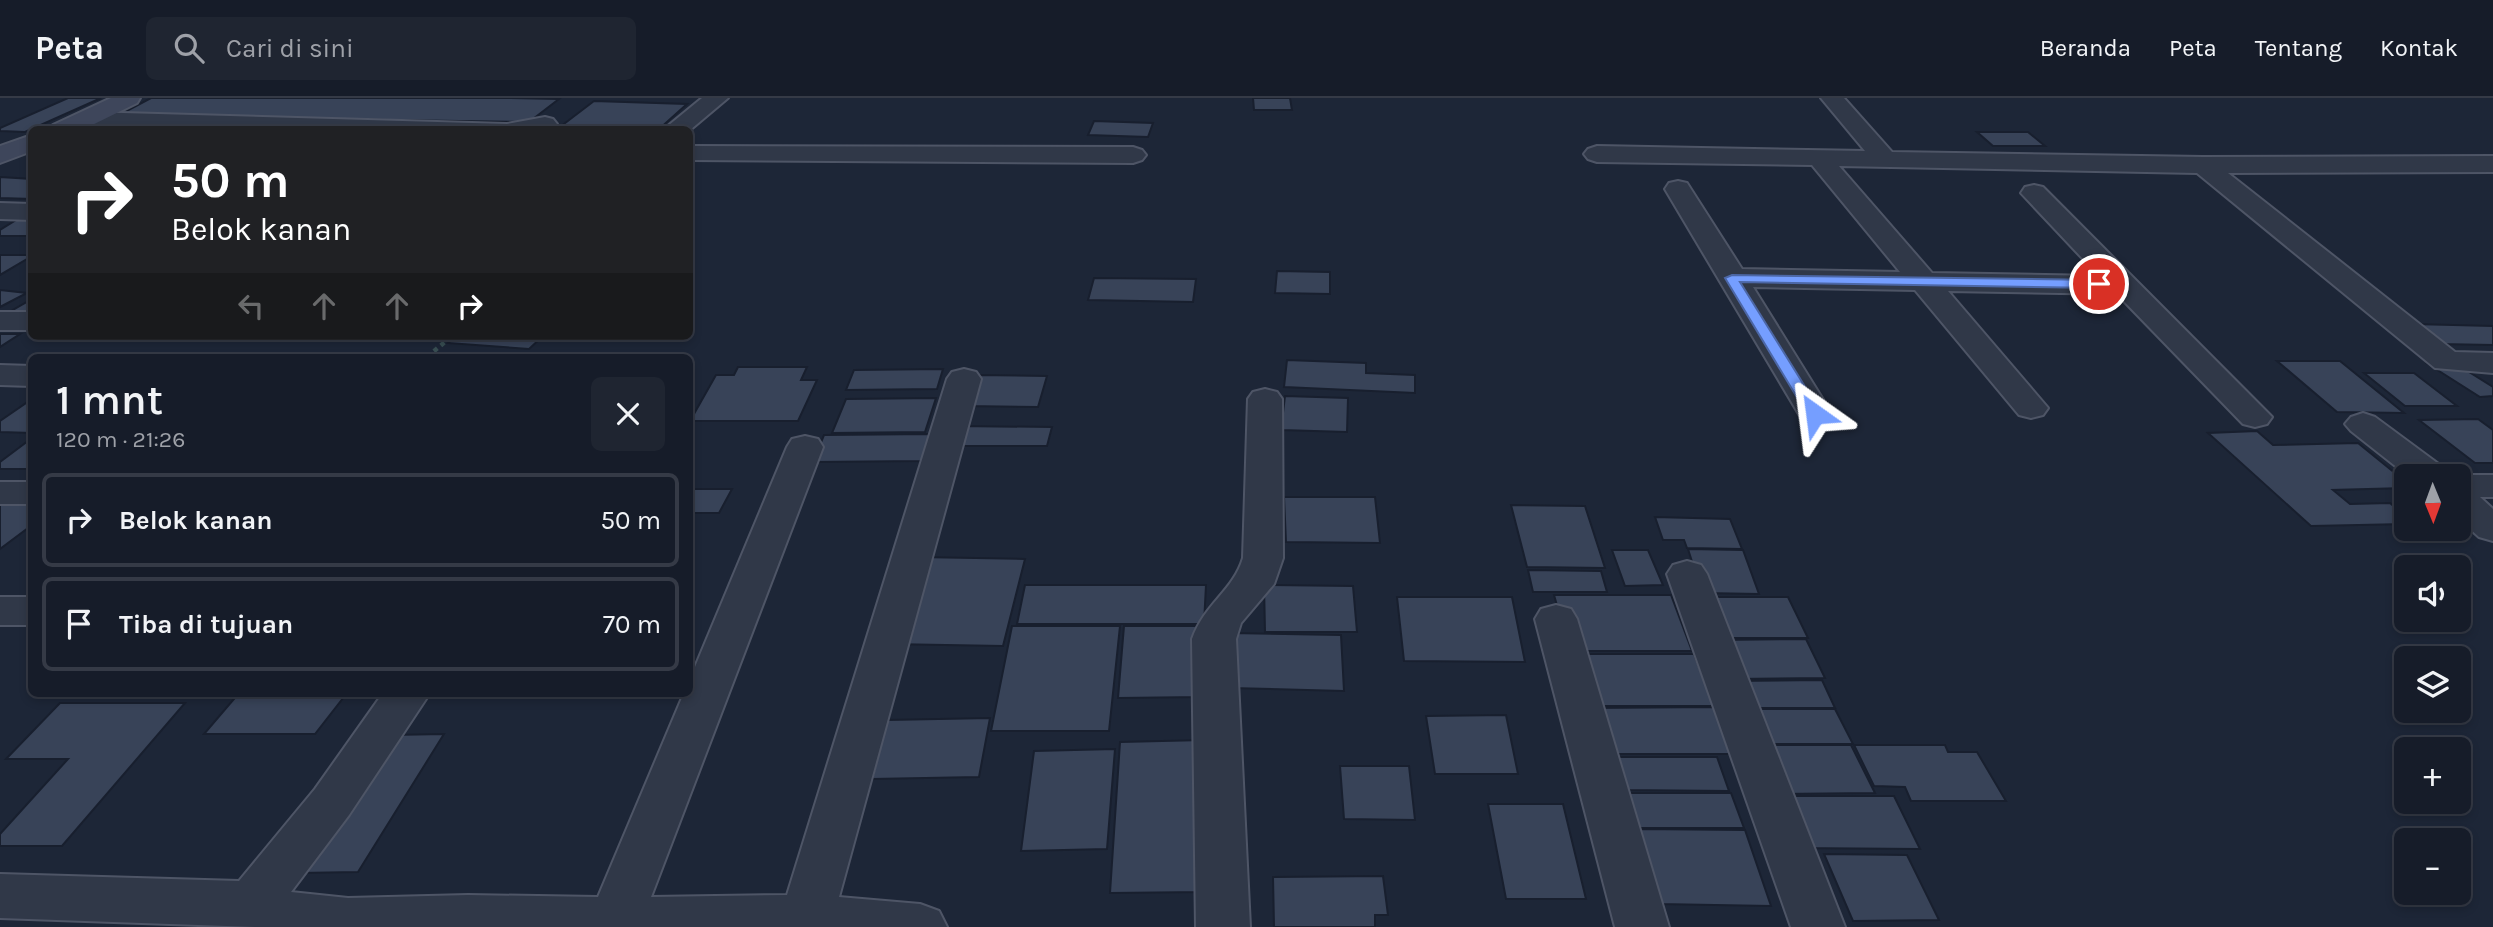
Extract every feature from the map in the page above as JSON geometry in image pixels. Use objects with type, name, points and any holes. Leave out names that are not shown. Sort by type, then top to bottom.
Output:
[{"type":"street","points":[[70,126],[129,98]]},
{"type":"street","points":[[680,126],[717,98]]},
{"type":"street","points":[[1832,98],[1884,158]]},
{"type":"street","points":[[87,119],[352,126]]},
{"type":"street","points":[[533,126],[545,124]]},
{"type":"street","points":[[0,155],[28,144]]},
{"type":"street","points":[[693,153],[1133,155]]},
{"type":"street","points":[[1597,154],[2203,165],[2493,164]]},
{"type":"street","points":[[1818,157],[2032,408]]},
{"type":"street","points":[[2203,165],[2447,361],[2493,363]]},
{"type":"street","points":[[1678,189],[1815,414]]},
{"type":"street","points":[[2034,193],[2255,417]]},
{"type":"street","points":[[0,212],[28,212]]},
{"type":"street","points":[[1732,278],[2124,285]]},
{"type":"street","points":[[0,321],[28,321]]},
{"type":"street","points":[[0,375],[28,376]]},
{"type":"street","points":[[807,917],[964,379]]},
{"type":"street","points":[[1223,927],[1214,639],[1217,624],[1226,610],[1249,593],[1260,576],[1263,558],[1265,399]]},
{"type":"street","points":[[2363,424],[2415,464]]},
{"type":"street","points":[[615,920],[806,447]]},
{"type":"street","points":[[2471,486],[2493,486]]},
{"type":"street","points":[[0,493],[28,493]]},
{"type":"street","points":[[2471,510],[2493,529]]},
{"type":"street","points":[[1687,574],[1818,927]]},
{"type":"street","points":[[0,611],[28,611]]},
{"type":"street","points":[[1556,620],[1642,927]]},
{"type":"street","points":[[252,904],[332,802],[404,697]]},
{"type":"street","points":[[0,896],[155,915],[252,904],[273,913],[390,922],[446,918],[615,920],[807,917],[875,920],[920,927]]},
{"type":"path","points":[[431,354],[447,340]]},
{"type":"building","points":[[68,98],[101,98],[38,126],[28,126],[25,132],[0,131],[0,128]]},
{"type":"building","points":[[151,98],[559,99],[529,122],[117,116]]},
{"type":"building","points":[[1253,98],[1290,98],[1292,110],[1254,110]]},
{"type":"building","points":[[594,101],[687,104],[662,126],[561,126]]},
{"type":"building","points":[[104,121],[299,126],[95,126]]},
{"type":"building","points":[[1094,121],[1153,123],[1148,137],[1088,135]]},
{"type":"building","points":[[1977,132],[2028,132],[2045,146],[1993,146]]},
{"type":"building","points":[[0,177],[28,179],[28,199],[0,198]]},
{"type":"building","points":[[21,217],[28,217],[28,236],[0,236],[0,230]]},
{"type":"building","points":[[0,255],[28,255],[28,258],[0,275]]},
{"type":"building","points":[[1277,271],[1330,272],[1330,294],[1275,293]]},
{"type":"building","points":[[1094,278],[1196,279],[1193,302],[1088,300]]},
{"type":"building","points":[[0,290],[27,293],[0,307]]},
{"type":"building","points":[[28,301],[28,315],[6,314]]},
{"type":"building","points":[[2413,324],[2493,326],[2493,345],[2438,344]]},
{"type":"building","points":[[0,334],[20,334],[0,347]]},
{"type":"building","points":[[451,340],[539,340],[529,349],[448,343]]},
{"type":"building","points":[[1287,360],[1366,363],[1366,373],[1415,375],[1415,393],[1284,387]]},
{"type":"building","points":[[2277,361],[2340,361],[2404,413],[2337,412]]},
{"type":"building","points":[[2453,362],[2493,387],[2493,396],[2480,397],[2428,364]]},
{"type":"building","points":[[738,367],[807,367],[801,380],[817,380],[798,421],[693,421],[693,416],[716,375],[734,375]]},
{"type":"building","points":[[943,369],[937,389],[846,390],[854,370]]},
{"type":"building","points":[[2364,373],[2414,373],[2457,406],[2405,406]]},
{"type":"building","points":[[975,375],[1047,376],[1038,407],[964,406]]},
{"type":"building","points":[[1285,396],[1348,398],[1347,432],[1281,430]]},
{"type":"building","points":[[936,398],[925,432],[832,433],[846,399]]},
{"type":"building","points":[[28,402],[28,433],[0,432],[0,421]]},
{"type":"building","points":[[2478,419],[2493,430],[2493,463],[2475,463],[2419,420]]},
{"type":"building","points":[[957,426],[1052,427],[1047,446],[951,446]]},
{"type":"building","points":[[2257,431],[2273,445],[2358,443],[2394,472],[2394,488],[2333,490],[2350,504],[2390,503],[2394,506],[2394,524],[2311,526],[2208,433]]},
{"type":"building","points":[[931,434],[923,461],[813,462],[824,435]]},
{"type":"building","points":[[28,441],[28,469],[0,469],[0,462]]},
{"type":"building","points":[[693,489],[732,489],[719,513],[693,513]]},
{"type":"building","points":[[1284,497],[1375,497],[1380,543],[1286,542]]},
{"type":"building","points":[[28,498],[28,528],[0,549],[0,503]]},
{"type":"building","points":[[1511,505],[1585,506],[1605,568],[1527,567]]},
{"type":"building","points":[[1655,517],[1730,519],[1742,549],[1687,548],[1684,540],[1663,540]]},
{"type":"building","points":[[1688,549],[1743,550],[1759,594],[1702,593]]},
{"type":"building","points":[[1612,550],[1648,550],[1663,585],[1625,586]]},
{"type":"building","points":[[918,557],[1025,559],[1003,646],[888,644]]},
{"type":"building","points":[[1528,570],[1601,571],[1607,592],[1533,592]]},
{"type":"building","points":[[1025,585],[1206,585],[1204,624],[1017,624]]},
{"type":"building","points":[[1264,585],[1353,586],[1357,632],[1265,632]]},
{"type":"building","points":[[1554,595],[1671,595],[1692,651],[1570,651]]},
{"type":"building","points":[[1397,597],[1512,597],[1525,662],[1404,661]]},
{"type":"building","points":[[1702,597],[1788,597],[1808,638],[1719,638]]},
{"type":"building","points":[[1012,626],[1120,626],[1109,731],[991,731]]},
{"type":"building","points":[[1124,626],[1204,626],[1202,697],[1118,698]]},
{"type":"building","points":[[1231,633],[1341,635],[1344,691],[1229,688]]},
{"type":"building","points":[[1806,639],[1825,678],[1734,679],[1718,640]]},
{"type":"building","points":[[1572,654],[1694,654],[1714,706],[1586,706]]},
{"type":"building","points":[[1822,680],[1835,708],[1741,708],[1730,681]]},
{"type":"building","points":[[236,697],[344,697],[315,734],[204,734]]},
{"type":"building","points":[[60,703],[185,703],[62,846],[0,846],[0,834],[68,759],[6,759]]},
{"type":"building","points":[[1714,707],[1733,754],[1601,754],[1589,708]]},
{"type":"building","points":[[1742,709],[1835,709],[1853,744],[1756,744]]},
{"type":"building","points":[[1506,715],[1518,774],[1435,774],[1426,716]]},
{"type":"building","points":[[990,718],[979,777],[872,779],[887,720]]},
{"type":"building","points":[[444,734],[358,872],[299,873],[390,735]]},
{"type":"building","points":[[1204,740],[1204,892],[1110,893],[1120,742]]},
{"type":"building","points":[[1758,745],[1851,745],[1875,793],[1778,794]]},
{"type":"building","points":[[1854,745],[1945,745],[1948,752],[1977,752],[2006,801],[1911,801],[1905,787],[1874,786]]},
{"type":"building","points":[[1115,749],[1107,849],[1021,851],[1034,751]]},
{"type":"building","points":[[1611,757],[1717,757],[1729,791],[1621,790]]},
{"type":"building","points":[[1340,766],[1409,766],[1415,820],[1344,819]]},
{"type":"building","points":[[1622,793],[1731,793],[1744,828],[1631,828]]},
{"type":"building","points":[[1771,796],[1894,796],[1920,849],[1791,848]]},
{"type":"building","points":[[1488,804],[1563,804],[1586,899],[1506,899]]},
{"type":"building","points":[[1638,829],[1745,830],[1771,906],[1658,904]]},
{"type":"building","points":[[1824,854],[1907,855],[1939,920],[1853,921]]},
{"type":"building","points":[[1383,876],[1388,915],[1375,915],[1375,927],[1274,927],[1273,877]]},
{"type":"route","points":[[1815,414],[1732,278],[2099,284]]}]
